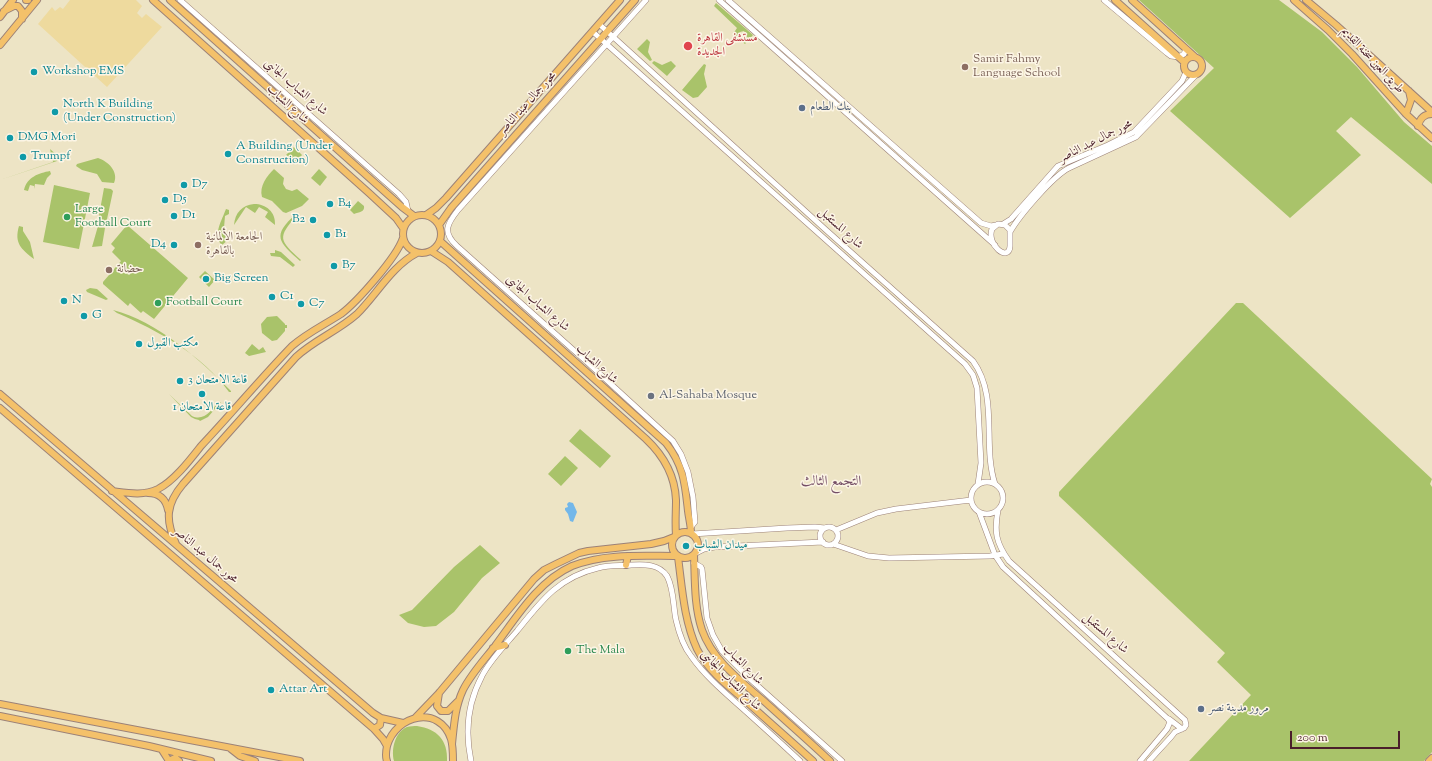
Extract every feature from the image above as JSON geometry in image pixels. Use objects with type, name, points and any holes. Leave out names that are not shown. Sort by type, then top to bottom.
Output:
[{"type":"main road","points":[[0,17],[13,0]]},
{"type":"main road","points":[[0,45],[37,0]]},
{"type":"main road","name":"شارع الشباب","points":[[153,0],[369,193],[396,218],[403,228]]},
{"type":"main road","name":"شارع الشباب","points":[[170,0],[414,216]]},
{"type":"main road","name":"محور جمال عبد الناصر","points":[[426,215],[446,198],[620,0]]},
{"type":"main road","name":"محور جمال عبد الناصر","points":[[439,225],[451,208],[635,0]]},
{"type":"main road","points":[[1115,0],[1184,62],[1186,72],[1196,75],[1201,71],[1202,66],[1200,60],[1132,0]]},
{"type":"main road","name":"طريق العين سخنة القديم","points":[[1294,0],[1328,30],[1352,54],[1406,114],[1432,138]]},
{"type":"main road","name":"طريق العين سخنة القديم","points":[[1306,0],[1432,113]]},
{"type":"main road","points":[[4,11],[14,6],[18,6],[22,11],[22,19]]},
{"type":"main road","points":[[1184,62],[1189,58],[1195,57]]},
{"type":"main road","points":[[1406,114],[1411,100],[1409,91]]},
{"type":"main road","points":[[1418,126],[1425,115],[1432,113]]},
{"type":"main road","points":[[147,493],[158,489],[165,484],[292,346],[310,332],[342,312],[357,299],[395,255],[403,238],[403,228],[409,219],[414,216],[426,215],[431,217],[439,225],[441,230],[440,241],[435,249],[417,253],[403,262],[356,314],[341,326],[310,345],[296,357],[201,462],[175,494],[170,503],[168,513]]},
{"type":"main road","points":[[403,238],[408,247],[417,253]]},
{"type":"main road","name":"شارع الشباب","points":[[440,241],[666,443],[679,463],[686,485],[688,514],[692,531]]},
{"type":"main road","name":"شارع الشباب","points":[[431,251],[448,262],[646,439],[662,456],[672,475],[676,499],[675,536]]},
{"type":"main road","name":"محور جمال عبد الناصر","points":[[0,394],[373,713],[381,718],[403,723]]},
{"type":"main road","name":"محور جمال عبد الناصر","points":[[0,408],[374,730],[383,739],[387,746]]},
{"type":"main road","points":[[646,439],[654,431]]},
{"type":"main road","points":[[193,455],[201,462]]},
{"type":"main road","points":[[69,468],[76,460]]},
{"type":"main road","points":[[112,491],[147,493],[158,495],[162,498],[166,502],[169,524],[178,547]]},
{"type":"main road","points":[[675,515],[681,518],[688,514]]},
{"type":"main road","points":[[415,718],[438,693],[524,590],[544,570],[579,553],[651,544],[664,541],[683,532],[692,531],[698,542],[698,548],[695,554],[686,558],[678,556],[628,556],[591,560],[571,566],[550,579],[532,598],[468,680],[459,699],[456,710],[452,744],[452,761]]},
{"type":"main road","points":[[675,536],[672,543],[672,549],[678,556]]},
{"type":"main road","points":[[651,544],[655,551],[652,556]]},
{"type":"main road","name":"شارع الشباب","points":[[695,554],[694,574],[696,607],[706,639],[715,655],[728,669],[830,761]]},
{"type":"main road","points":[[626,565],[628,556]]},
{"type":"main road","name":"شارع الشباب","points":[[678,556],[688,623],[702,657],[710,668],[731,688],[813,761]]},
{"type":"main road","points":[[681,578],[688,574],[694,574]]},
{"type":"main road","points":[[206,586],[211,583],[213,577]]},
{"type":"main road","points":[[218,596],[224,586]]},
{"type":"main road","points":[[493,648],[505,645]]},
{"type":"main road","points":[[438,693],[437,706],[443,712],[451,710],[459,699]]},
{"type":"main road","points":[[0,704],[300,761]]},
{"type":"main road","points":[[0,716],[211,761]]},
{"type":"main road","points":[[374,730],[380,725],[381,718]]},
{"type":"main road","points":[[386,760],[387,746],[394,731],[403,723],[415,718],[428,718],[438,723],[447,732],[452,744]]},
{"type":"main road","points":[[231,749],[240,756],[255,761]]},
{"type":"main road","points":[[162,750],[169,761],[176,758],[179,761]]},
{"type":"main road","points":[[453,754],[456,761]]},
{"type":"main road","points":[[184,761],[192,756]]},
{"type":"main road","points":[[1429,761],[1432,758]]},
{"type":"street","name":"شارع الشباب الجانبى","points":[[180,0],[399,194],[406,202],[408,211]]},
{"type":"street","points":[[607,44],[646,0]]},
{"type":"street","points":[[719,0],[995,245]]},
{"type":"street","points":[[728,0],[981,223],[991,226],[996,225],[1003,224],[1008,228],[1010,232],[1010,246],[1007,251],[999,251],[990,235],[992,229],[996,225]]},
{"type":"street","points":[[1104,0],[1171,56],[1179,57],[1184,54],[1186,49]]},
{"type":"street","name":"شارع المستقبل","points":[[599,24],[973,361],[982,374],[986,388],[990,460],[996,484]]},
{"type":"street","name":"شارع المستقبل","points":[[593,32],[965,364],[973,375],[977,388],[980,463],[978,484]]},
{"type":"street","name":"شارع الشباب الجانبى","points":[[607,44],[560,94],[458,210],[448,223],[447,231],[450,239],[457,246],[673,441],[683,457],[691,481],[695,522],[692,531]]},
{"type":"street","name":"محور جمال عبد الناصر","points":[[1010,232],[1013,221],[1058,166],[1108,145],[1134,132],[1182,81],[1186,72]]},
{"type":"street","name":"محور جمال عبد الناصر","points":[[1003,224],[1013,221],[1059,174],[1136,137],[1196,75]]},
{"type":"street","points":[[978,229],[981,230],[983,228],[981,223]]},
{"type":"street","points":[[987,482],[996,484],[1001,489],[1003,503],[998,510],[987,514],[979,512],[973,507],[971,500],[973,490],[978,484],[987,482]]},
{"type":"street","points":[[692,531],[815,527],[829,527],[836,530],[877,513],[896,509],[971,500]]},
{"type":"street","name":"شارع المستقبل","points":[[979,512],[995,555],[1003,567],[1168,719],[1182,729],[1186,725],[1185,720],[1133,669],[1094,634],[1078,624],[1062,606],[1011,564],[1003,554],[995,529],[998,510]]},
{"type":"street","points":[[823,542],[820,536],[825,528]]},
{"type":"street","points":[[834,544],[838,538],[836,530]]},
{"type":"street","points":[[695,554],[704,549],[715,547],[823,542],[828,545],[834,544],[868,556],[889,558],[1003,554]]},
{"type":"street","name":"شارع الشباب الجانبى","points":[[694,562],[702,569],[707,618],[713,635],[722,651],[750,679],[842,761]]},
{"type":"street","name":"شارع الشباب الجانبى","points":[[626,565],[647,564],[661,570],[667,577],[671,588],[676,621],[680,635],[690,655],[705,674],[800,761]]},
{"type":"street","points":[[471,761],[467,731],[473,699],[482,675],[505,645],[538,604],[553,589],[563,582],[598,568],[626,565]]},
{"type":"street","points":[[1073,631],[1078,624]]},
{"type":"street","points":[[1140,761],[1167,729],[1170,722],[1168,719]]},
{"type":"street","points":[[1150,761],[1175,732],[1182,729]]},
{"type":"green space","points":[[1139,0],[1279,0],[1322,32],[1357,67],[1404,122],[1432,146],[1432,184],[1351,117],[1336,131],[1361,155],[1290,218],[1170,111],[1214,68]]},
{"type":"green space","points":[[716,3],[753,35],[745,44],[740,40],[746,39],[747,36],[744,31],[740,32],[739,39],[733,34],[737,28],[714,6]]},
{"type":"green space","points":[[647,39],[650,42],[648,52],[652,60],[650,61],[637,49]]},
{"type":"green space","points":[[654,61],[662,65],[671,61],[676,66],[667,76],[652,63]]},
{"type":"green space","points":[[704,64],[706,65],[704,74],[707,87],[698,97],[693,98],[682,90]]},
{"type":"green space","points":[[294,147],[302,155],[295,163],[286,155]]},
{"type":"green space","points":[[50,149],[59,157],[57,161],[0,180],[53,162]]},
{"type":"green space","points":[[98,158],[109,164],[114,171],[114,183],[102,182],[97,174],[82,170],[76,166],[77,164]]},
{"type":"green space","points":[[274,169],[284,178],[283,184],[286,189],[292,191],[297,189],[309,199],[302,206],[286,213],[272,201],[262,197],[261,193],[266,178]]},
{"type":"green space","points":[[319,169],[327,177],[320,186],[311,178]]},
{"type":"green space","points":[[50,171],[51,174],[47,178],[44,185],[35,184],[34,189],[34,186],[30,185],[28,191],[24,190],[28,182],[34,176]]},
{"type":"green space","name":"Large Football Court","points":[[54,185],[90,193],[79,249],[43,242]]},
{"type":"green space","points":[[104,188],[111,189],[113,191],[106,224],[98,221]]},
{"type":"green space","points":[[358,201],[364,206],[364,210],[354,214],[350,210]]},
{"type":"green space","points":[[254,204],[266,207],[272,213],[275,220],[275,225],[265,217],[268,212],[259,207],[255,213],[246,207],[234,225],[240,210],[246,206]]},
{"type":"green space","points":[[226,209],[229,210],[229,214],[225,216],[224,228],[228,240],[222,245],[219,241],[218,233],[220,223]]},
{"type":"green space","points":[[296,214],[297,215],[286,229],[283,239],[288,248],[301,260],[300,261],[287,249],[281,239],[283,228]]},
{"type":"green space","points":[[127,225],[188,278],[154,319],[143,311],[141,313],[130,303],[128,306],[103,284],[103,282],[121,261],[112,252],[115,248],[111,244]]},
{"type":"green space","points":[[19,226],[23,227],[23,231],[30,242],[34,259],[22,249],[18,241],[17,237]]},
{"type":"green space","points":[[98,226],[105,228],[102,246],[92,247]]},
{"type":"green space","points":[[275,250],[281,252],[295,265],[293,267],[280,257],[271,256],[270,253],[275,253]]},
{"type":"green space","points":[[205,271],[215,280],[209,287],[199,277]]},
{"type":"green space","points":[[90,288],[97,289],[108,299],[106,300],[87,292],[86,290]]},
{"type":"green space","points":[[1236,303],[1243,303],[1432,479],[1430,484],[1432,487],[1432,752],[1424,761],[1189,761],[1251,695],[1217,662],[1225,653],[1059,496],[1059,492]]},
{"type":"green space","points":[[113,310],[146,323],[191,354],[148,327]]},
{"type":"green space","points":[[277,316],[285,325],[287,325],[287,328],[285,328],[285,331],[277,340],[272,341],[262,333],[261,324],[267,317]]},
{"type":"green space","points":[[252,344],[259,350],[263,347],[266,352],[249,356],[245,353]]},
{"type":"green space","points":[[191,354],[206,366],[217,377],[205,366]]},
{"type":"green space","points":[[217,377],[231,391],[231,392],[229,392]]},
{"type":"green space","points":[[169,394],[192,416],[196,417],[204,416],[219,402],[221,402],[208,417],[200,421],[191,417]]},
{"type":"green space","points":[[580,429],[611,456],[600,468],[569,441]]},
{"type":"green space","points":[[565,456],[578,468],[561,486],[548,474]]},
{"type":"green space","points":[[480,545],[500,563],[482,578],[454,612],[436,626],[424,627],[408,623],[399,615],[412,610],[454,567]]},
{"type":"green space","points":[[417,726],[430,730],[440,737],[446,747],[447,761],[394,761],[393,751],[395,741],[399,733],[407,727]]},
{"type":"sand","points":[[70,0],[136,0],[142,6],[137,13],[142,18],[146,14],[162,27],[107,87],[38,24],[52,7],[55,11],[60,7],[63,9]]},
{"type":"water","points":[[569,502],[573,503],[577,512],[573,522],[570,521],[565,510],[565,508],[568,507],[567,504]]},
{"type":"place","name":"مستشفى القاهرة الجديدة","points":[[688,46]]},
{"type":"place","name":"Samir Fahmy Language School","points":[[965,67]]},
{"type":"place","name":"Workshop EMS","points":[[34,72]]},
{"type":"place","name":"بنك الطعام","points":[[802,108]]},
{"type":"place","name":"North K Building (Under Construction)","points":[[55,112]]},
{"type":"place","name":"DMG Mori","points":[[10,138]]},
{"type":"place","name":"A Building (Under Construction)","points":[[228,154]]},
{"type":"place","name":"Trumpf","points":[[23,157]]},
{"type":"place","name":"D7","points":[[184,185]]},
{"type":"place","name":"D5","points":[[165,200]]},
{"type":"place","name":"B4","points":[[330,204]]},
{"type":"place","name":"D1","points":[[174,216]]},
{"type":"place","name":"Large Football Court","points":[[67,217]]},
{"type":"place","name":"B2","points":[[313,220]]},
{"type":"place","name":"B1","points":[[327,235]]},
{"type":"place","name":"D4","points":[[174,245]]},
{"type":"place","name":"الجامعة الألمانية بالقاهرة","points":[[198,245]]},
{"type":"place","name":"B7","points":[[334,266]]},
{"type":"place","name":"حضانة","points":[[109,270]]},
{"type":"place","name":"Big Screen","points":[[206,279]]},
{"type":"place","name":"C1","points":[[272,297]]},
{"type":"place","name":"N","points":[[64,301]]},
{"type":"place","name":"Football Court","points":[[158,303]]},
{"type":"place","name":"C7","points":[[301,304]]},
{"type":"place","name":"G","points":[[84,316]]},
{"type":"place","name":"مكتب القبول","points":[[139,344]]},
{"type":"place","name":"قاعة الامتحان 3","points":[[180,381]]},
{"type":"place","name":"قاعة الامتحان 1","points":[[202,394]]},
{"type":"place","name":"Al-Sahaba Mosque","points":[[651,396]]},
{"type":"place","name":"ميدان الشباب","points":[[686,546]]},
{"type":"place","name":"The Mala","points":[[568,651]]},
{"type":"place","name":"Attar Art","points":[[271,690]]},
{"type":"place","name":"مرور مدينة نصر","points":[[1201,709]]},
{"type":"district","name":"التجمع الثالث","points":[[831,483]]}]
